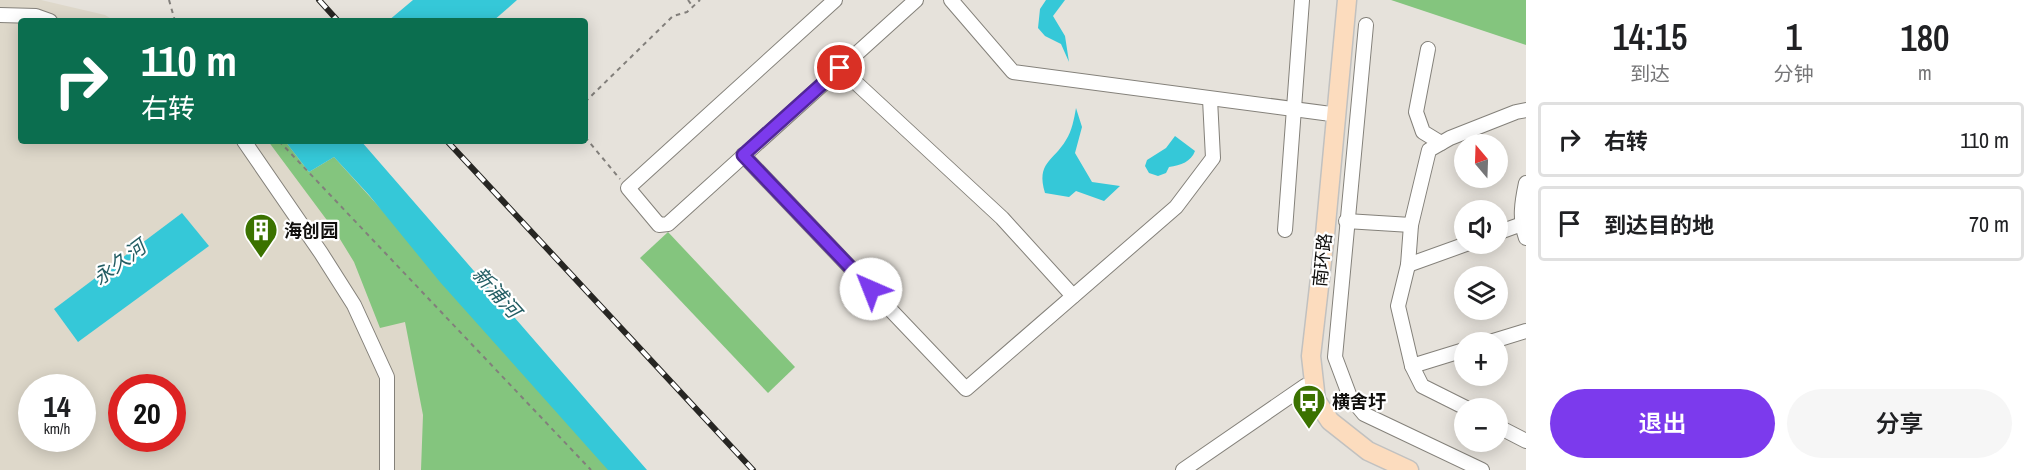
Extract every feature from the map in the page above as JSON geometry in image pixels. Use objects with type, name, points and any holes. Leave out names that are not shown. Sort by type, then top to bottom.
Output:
[{"type":"main road","name":"南环路","points":[[1338,0],[1331,114],[1303,369],[1308,404],[1332,437],[1360,457],[1387,470]]},
{"type":"main road","name":"南环路","points":[[1347,0],[1311,356],[1316,400],[1330,422],[1368,451],[1409,470]]},
{"type":"street","points":[[835,0],[628,188],[659,225],[668,224],[916,0]]},
{"type":"street","points":[[951,0],[1013,72],[1331,114]]},
{"type":"street","points":[[1284,230],[1302,0]]},
{"type":"street","points":[[0,15],[42,18]]},
{"type":"street","points":[[1366,25],[1335,357],[1350,397],[1364,414],[1482,470]]},
{"type":"street","points":[[1428,49],[1416,112],[1423,132],[1441,143]]},
{"type":"street","points":[[840,68],[1002,218],[1073,296]]},
{"type":"street","points":[[743,155],[966,388],[1176,207],[1213,158],[1210,99]]},
{"type":"street","points":[[1454,402],[1422,386],[1412,366],[1398,306],[1408,265],[1412,225],[1429,150],[1516,112],[1526,111]]},
{"type":"street","points":[[246,144],[354,305],[387,378],[387,470]]},
{"type":"street","points":[[1526,183],[1521,205],[1522,224],[1526,238]]},
{"type":"street","points":[[1346,221],[1412,225]]},
{"type":"street","points":[[1508,229],[1522,224]]},
{"type":"street","points":[[1408,265],[1454,248]]},
{"type":"street","points":[[1508,336],[1526,331]]},
{"type":"street","points":[[1412,366],[1454,353]]},
{"type":"street","points":[[1183,470],[1305,386]]},
{"type":"street","points":[[1508,432],[1526,441]]},
{"type":"path","points":[[169,0],[174,18]]},
{"type":"path","points":[[688,0],[693,7]]},
{"type":"path","points":[[588,99],[673,16],[687,12],[700,0]]},
{"type":"path","points":[[588,141],[628,188]]},
{"type":"path","points":[[282,144],[591,470]]},
{"type":"shaded area","points":[[0,0],[41,0],[110,18],[18,18],[18,144],[338,144],[629,470],[0,470]]},
{"type":"green space","points":[[1391,0],[1526,0],[1526,45]]},
{"type":"green space","points":[[270,144],[287,144],[309,172],[334,157],[617,470],[421,470],[423,415],[405,322],[380,328],[354,262],[335,231]]},
{"type":"green space","points":[[668,232],[795,367],[768,393],[640,258]]},
{"type":"water","points":[[413,0],[517,0],[496,18],[392,18]]},
{"type":"water","points":[[1046,0],[1065,0],[1053,16],[1065,36],[1069,62],[1061,44],[1045,36],[1038,28],[1040,9]]},
{"type":"water","points":[[1076,108],[1082,127],[1075,153],[1092,182],[1120,186],[1104,201],[1076,191],[1069,197],[1045,193],[1044,168],[1068,136]]},
{"type":"water","points":[[1175,136],[1195,151],[1191,158],[1169,167],[1166,173],[1158,176],[1149,173],[1145,166],[1147,160],[1166,148]]},
{"type":"water","points":[[287,144],[364,144],[647,470],[608,470],[440,282],[369,195],[334,157],[309,172]]},
{"type":"water","name":"永久河","points":[[182,213],[209,246],[78,342],[54,309]]},
{"type":"railway","points":[[319,0],[335,18]]},
{"type":"railway","points":[[450,144],[753,470]]},
{"type":"place","name":"海创园","points":[[261,259]]},
{"type":"place","name":"横舍圩","points":[[1309,430]]},
{"type":"route","points":[[840,68],[743,155],[871,289]]},
{"type":"water label","name":"新浦河","points":[[497,292]]}]
